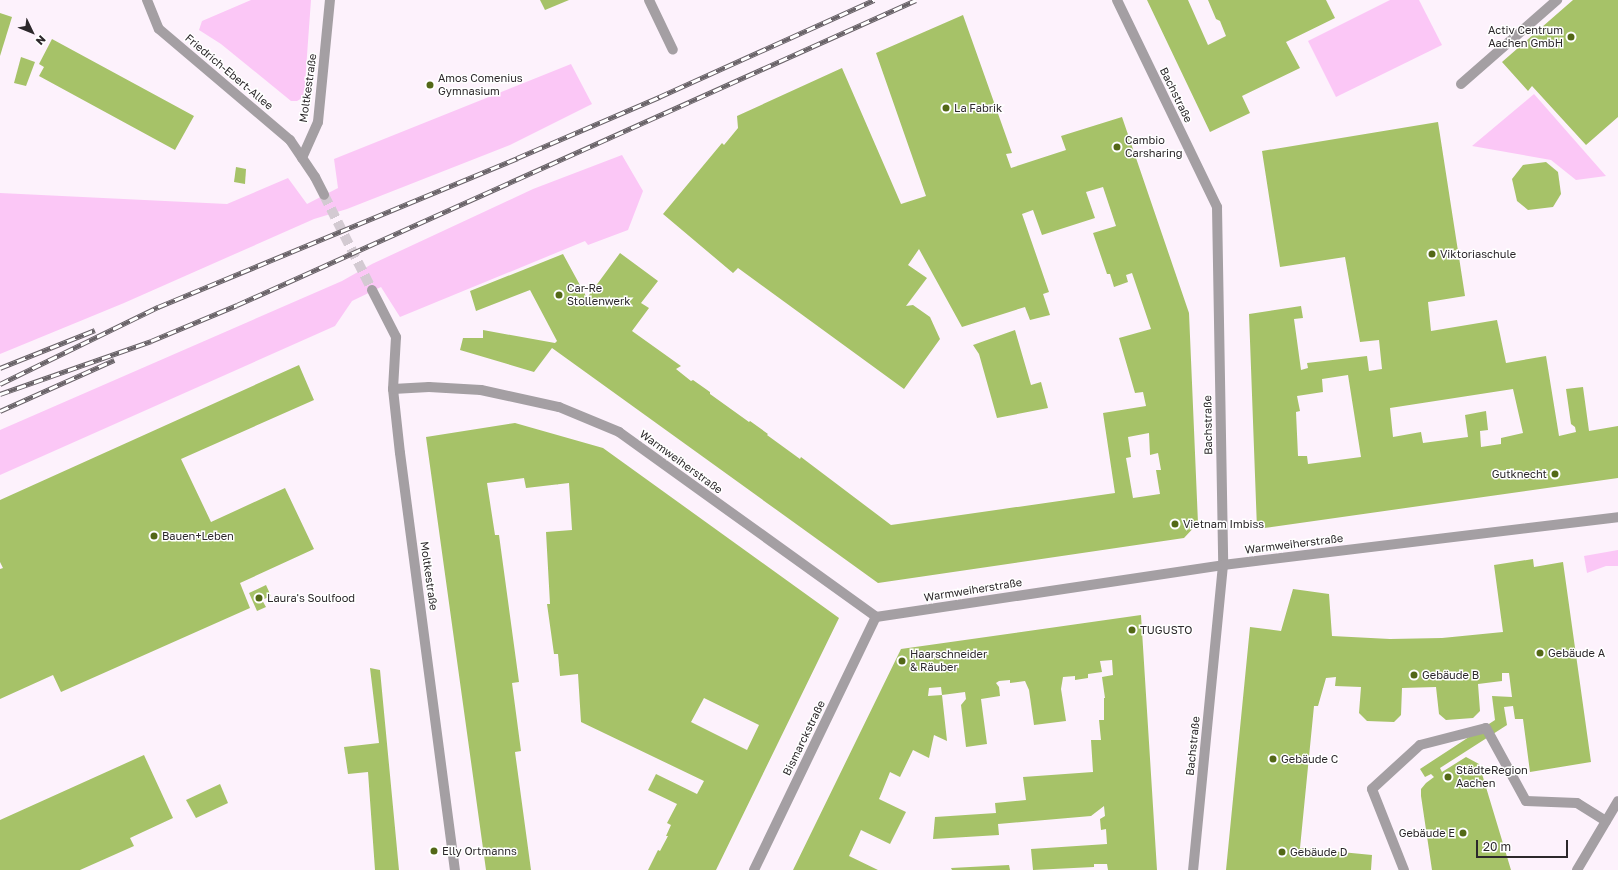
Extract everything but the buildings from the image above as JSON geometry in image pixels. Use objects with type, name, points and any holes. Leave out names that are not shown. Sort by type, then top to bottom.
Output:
[{"type":"street","name":"Friedrich-Ebert-Allee","points":[[147,0],[160,29],[290,140],[302,158]]},
{"type":"street","name":"Moltkestraße","points":[[302,158],[318,122],[330,0]]},
{"type":"street","points":[[649,0],[673,50]]},
{"type":"street","name":"Bachstraße","points":[[1117,0],[1217,207],[1223,565],[1193,870]]},
{"type":"street","points":[[1461,84],[1557,0]]},
{"type":"street","points":[[302,158],[315,176],[324,195]]},
{"type":"street","name":"Moltkestraße","points":[[372,290],[396,337],[393,389],[400,453],[455,870]]},
{"type":"street","name":"Warmweiherstraße","points":[[393,389],[429,387],[481,390],[559,407],[619,432],[876,617],[1223,565],[1618,517]]},
{"type":"street","name":"Bismarckstraße","points":[[754,870],[876,617]]},
{"type":"street","points":[[1404,870],[1372,789],[1420,745],[1486,728],[1526,801],[1577,803],[1606,821]]},
{"type":"street","points":[[1577,870],[1618,801]]},
{"type":"shaded area","points":[[251,0],[311,0],[304,97],[297,101],[291,101],[221,44],[199,30],[202,21]]},
{"type":"shaded area","points":[[1390,0],[1419,0],[1442,45],[1336,97],[1308,41]]},
{"type":"shaded area","points":[[571,64],[592,104],[510,145],[347,209],[314,219],[124,303],[0,354],[0,193],[227,204],[288,178],[307,204],[338,188],[334,159]]},
{"type":"shaded area","points":[[1534,94],[1606,176],[1576,180],[1551,160],[1472,146]]},
{"type":"shaded area","points":[[622,155],[643,191],[628,230],[588,245],[585,241],[400,317],[381,287],[352,301],[335,326],[0,475],[0,430],[342,281],[372,264],[533,189]]},
{"type":"shaded area","points":[[1618,550],[1618,566],[1606,566],[1587,573],[1584,556]]},
{"type":"tunnel","points":[[324,195],[372,290]]},
{"type":"railway","points":[[0,384],[158,307],[517,158],[659,97],[874,0]]},
{"type":"railway","points":[[0,394],[151,341],[237,305],[916,0]]},
{"type":"railway","points":[[0,368],[95,330]]},
{"type":"railway","points":[[0,411],[114,360]]},
{"type":"place","name":"Activ Centrum Aachen GmbH","points":[[1571,37]]},
{"type":"place","name":"Amos Comenius Gymnasium","points":[[430,85]]},
{"type":"place","name":"La Fabrik","points":[[946,108]]},
{"type":"place","name":"Cambio Carsharing","points":[[1117,147]]},
{"type":"place","name":"Viktoriaschule","points":[[1432,254]]},
{"type":"place","name":"Car-Re Stollenwerk","points":[[559,295]]},
{"type":"place","name":"Gutknecht","points":[[1555,474]]},
{"type":"place","name":"Vietnam Imbiss","points":[[1175,524]]},
{"type":"place","name":"Bauen+Leben","points":[[154,536]]},
{"type":"place","name":"Laura's Soulfood","points":[[259,598]]},
{"type":"place","name":"TUGUSTO","points":[[1132,630]]},
{"type":"place","name":"Gebäude A","points":[[1540,653]]},
{"type":"place","name":"Haarschneider & Räuber","points":[[902,661]]},
{"type":"place","name":"Gebäude B","points":[[1414,675]]},
{"type":"place","name":"Gebäude C","points":[[1273,759]]},
{"type":"place","name":"StädteRegion Aachen","points":[[1448,777]]},
{"type":"place","name":"Gebäude E","points":[[1463,833]]},
{"type":"place","name":"Elly Ortmanns","points":[[434,851]]},
{"type":"place","name":"Gebäude D","points":[[1282,852]]}]
